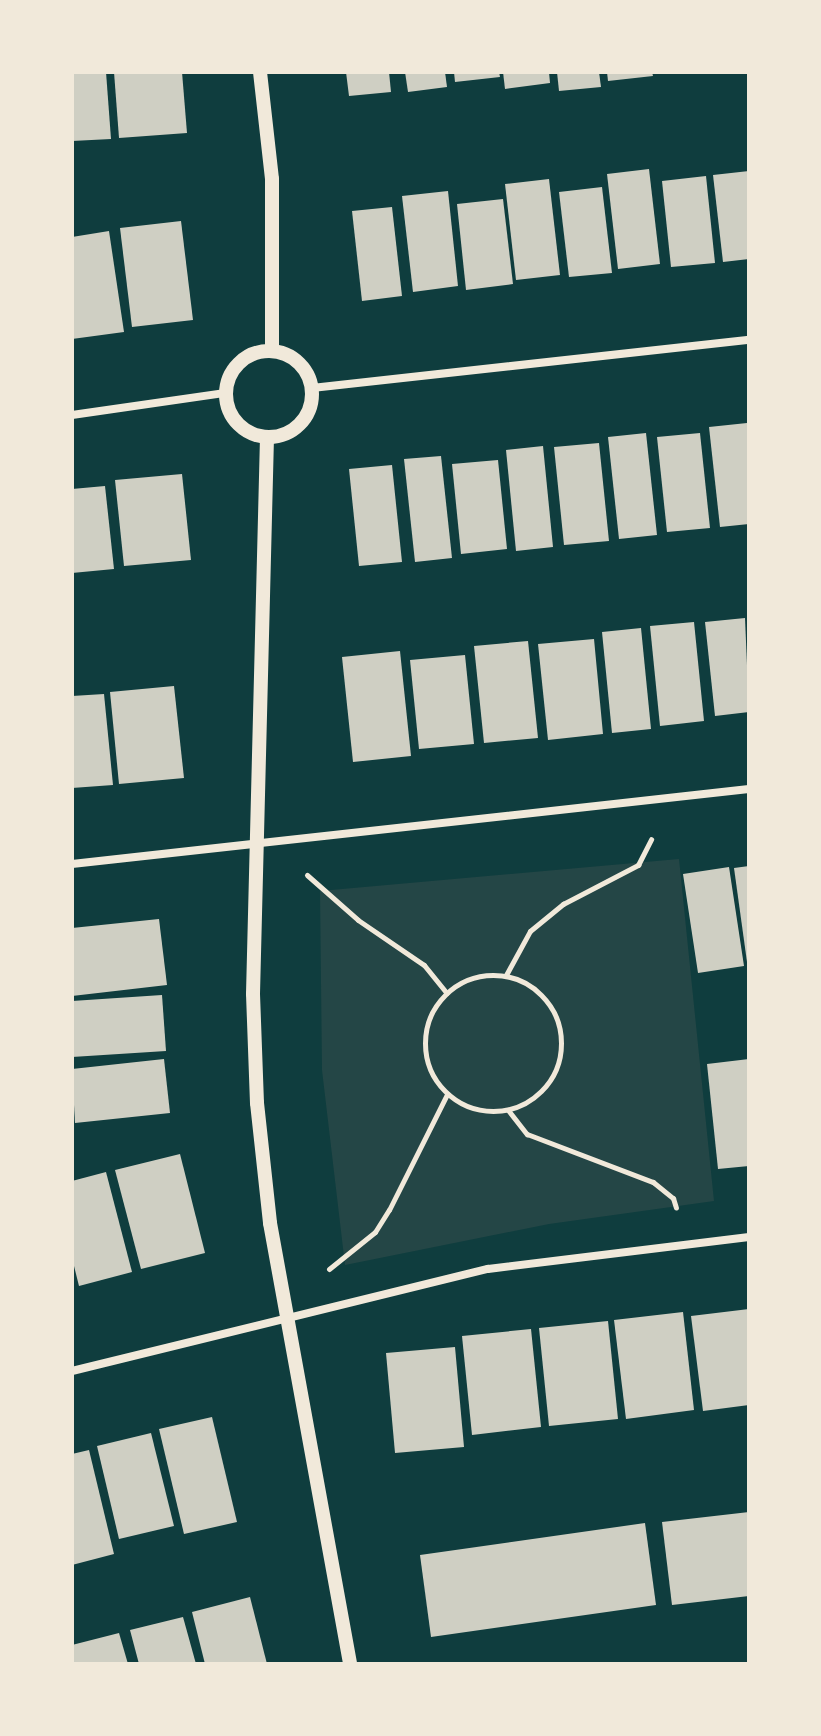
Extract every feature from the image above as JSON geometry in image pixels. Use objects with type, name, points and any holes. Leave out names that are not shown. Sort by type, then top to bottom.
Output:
[{"type":"street","points":[[260,72],[272,179],[272,350]]},
{"type":"street","points":[[312,388],[749,340]]},
{"type":"street","points":[[272,350],[299,362],[312,388],[306,417],[282,435],[267,437],[237,423],[225,393],[235,366],[245,357],[272,350]]},
{"type":"street","points":[[72,415],[225,393]]},
{"type":"street","points":[[267,437],[258,841],[257,1103],[287,1317],[350,1664]]},
{"type":"street","points":[[72,864],[749,789]]},
{"type":"street","points":[[72,1371],[519,1263],[749,1237]]},
{"type":"path","points":[[506,975],[530,931],[563,904],[638,865],[651,839]]},
{"type":"path","points":[[307,875],[375,933],[424,965],[447,993]]},
{"type":"path","points":[[481,975],[506,975],[530,984],[549,1001],[560,1024],[562,1049],[556,1073],[540,1093],[507,1109],[469,1107],[447,1094],[432,1073],[425,1049],[427,1024],[447,993],[481,975]]},
{"type":"path","points":[[329,1269],[375,1232],[447,1094]]},
{"type":"path","points":[[507,1109],[527,1134],[653,1182],[673,1198],[676,1208]]},
{"type":"shaded area","points":[[679,859],[714,1201],[549,1224],[345,1265],[322,1070],[320,891]]},
{"type":"building","points":[[72,72],[106,72],[111,139],[72,141]]},
{"type":"building","points":[[114,72],[182,72],[187,133],[119,138]]},
{"type":"building","points":[[346,72],[389,72],[391,92],[349,96]]},
{"type":"building","points":[[405,72],[445,72],[447,87],[408,92]]},
{"type":"building","points":[[454,72],[499,72],[500,77],[455,82]]},
{"type":"building","points":[[503,72],[549,72],[550,83],[505,89]]},
{"type":"building","points":[[557,72],[599,72],[601,87],[559,91]]},
{"type":"building","points":[[607,72],[652,72],[653,76],[608,81]]},
{"type":"building","points":[[649,169],[660,264],[618,269],[607,174]]},
{"type":"building","points":[[749,171],[749,259],[723,262],[713,175]]},
{"type":"building","points":[[706,176],[715,263],[671,267],[662,181]]},
{"type":"building","points":[[549,179],[560,275],[516,280],[505,184]]},
{"type":"building","points":[[602,187],[612,273],[569,277],[559,192]]},
{"type":"building","points":[[448,191],[458,286],[413,292],[402,196]]},
{"type":"building","points":[[503,199],[513,284],[466,290],[457,204]]},
{"type":"building","points":[[392,207],[402,296],[362,301],[352,211]]},
{"type":"building","points":[[181,221],[193,320],[132,327],[120,228]]},
{"type":"building","points":[[109,231],[124,332],[72,339],[72,237]]},
{"type":"building","points":[[747,423],[749,524],[720,527],[709,427]]},
{"type":"building","points":[[646,433],[657,535],[619,539],[608,437]]},
{"type":"building","points":[[700,433],[710,528],[667,532],[657,437]]},
{"type":"building","points":[[599,443],[609,541],[564,545],[554,447]]},
{"type":"building","points":[[543,446],[553,547],[516,551],[506,450]]},
{"type":"building","points":[[441,456],[452,558],[415,562],[404,459]]},
{"type":"building","points":[[498,460],[507,549],[461,554],[452,464]]},
{"type":"building","points":[[392,465],[402,562],[359,566],[349,469]]},
{"type":"building","points":[[182,474],[191,560],[124,566],[115,480]]},
{"type":"building","points":[[105,486],[114,569],[72,573],[72,489]]},
{"type":"building","points":[[745,618],[749,712],[715,716],[705,622]]},
{"type":"building","points":[[694,622],[704,721],[660,726],[650,626]]},
{"type":"building","points":[[641,628],[651,729],[612,733],[602,632]]},
{"type":"building","points":[[594,639],[603,734],[548,740],[538,644]]},
{"type":"building","points":[[528,641],[538,738],[484,743],[474,646]]},
{"type":"building","points":[[400,651],[411,756],[353,762],[342,657]]},
{"type":"building","points":[[465,655],[474,744],[419,749],[410,660]]},
{"type":"building","points":[[174,686],[184,778],[119,784],[110,692]]},
{"type":"building","points":[[104,694],[113,785],[72,788],[72,696]]},
{"type":"building","points":[[749,866],[749,962],[747,962],[734,868]]},
{"type":"building","points":[[729,867],[744,966],[698,973],[683,874]]},
{"type":"building","points":[[159,919],[167,985],[72,996],[72,928]]},
{"type":"building","points":[[162,995],[166,1051],[72,1057],[72,1001]]},
{"type":"building","points":[[164,1059],[170,1113],[75,1123],[72,1069]]},
{"type":"building","points":[[749,1059],[749,1166],[718,1169],[707,1064]]},
{"type":"building","points":[[180,1154],[205,1253],[141,1269],[115,1170]]},
{"type":"building","points":[[106,1172],[132,1272],[79,1286],[72,1258],[72,1181]]},
{"type":"building","points":[[749,1309],[749,1405],[703,1411],[691,1316]]},
{"type":"building","points":[[683,1312],[694,1410],[626,1419],[614,1320]]},
{"type":"building","points":[[608,1321],[618,1419],[549,1426],[539,1328]]},
{"type":"building","points":[[531,1329],[541,1427],[472,1435],[462,1336]]},
{"type":"building","points":[[455,1347],[464,1447],[395,1453],[386,1353]]},
{"type":"building","points":[[212,1417],[237,1522],[184,1534],[159,1429]]},
{"type":"building","points":[[151,1433],[174,1526],[119,1539],[97,1446]]},
{"type":"building","points":[[89,1450],[114,1554],[72,1565],[72,1454]]},
{"type":"building","points":[[749,1512],[749,1596],[672,1605],[662,1522]]},
{"type":"building","points":[[645,1523],[656,1605],[431,1637],[420,1555]]},
{"type":"building","points":[[250,1597],[267,1664],[205,1664],[192,1612]]},
{"type":"building","points":[[183,1617],[196,1664],[139,1664],[130,1630]]},
{"type":"building","points":[[119,1633],[128,1664],[72,1664],[72,1645]]}]
